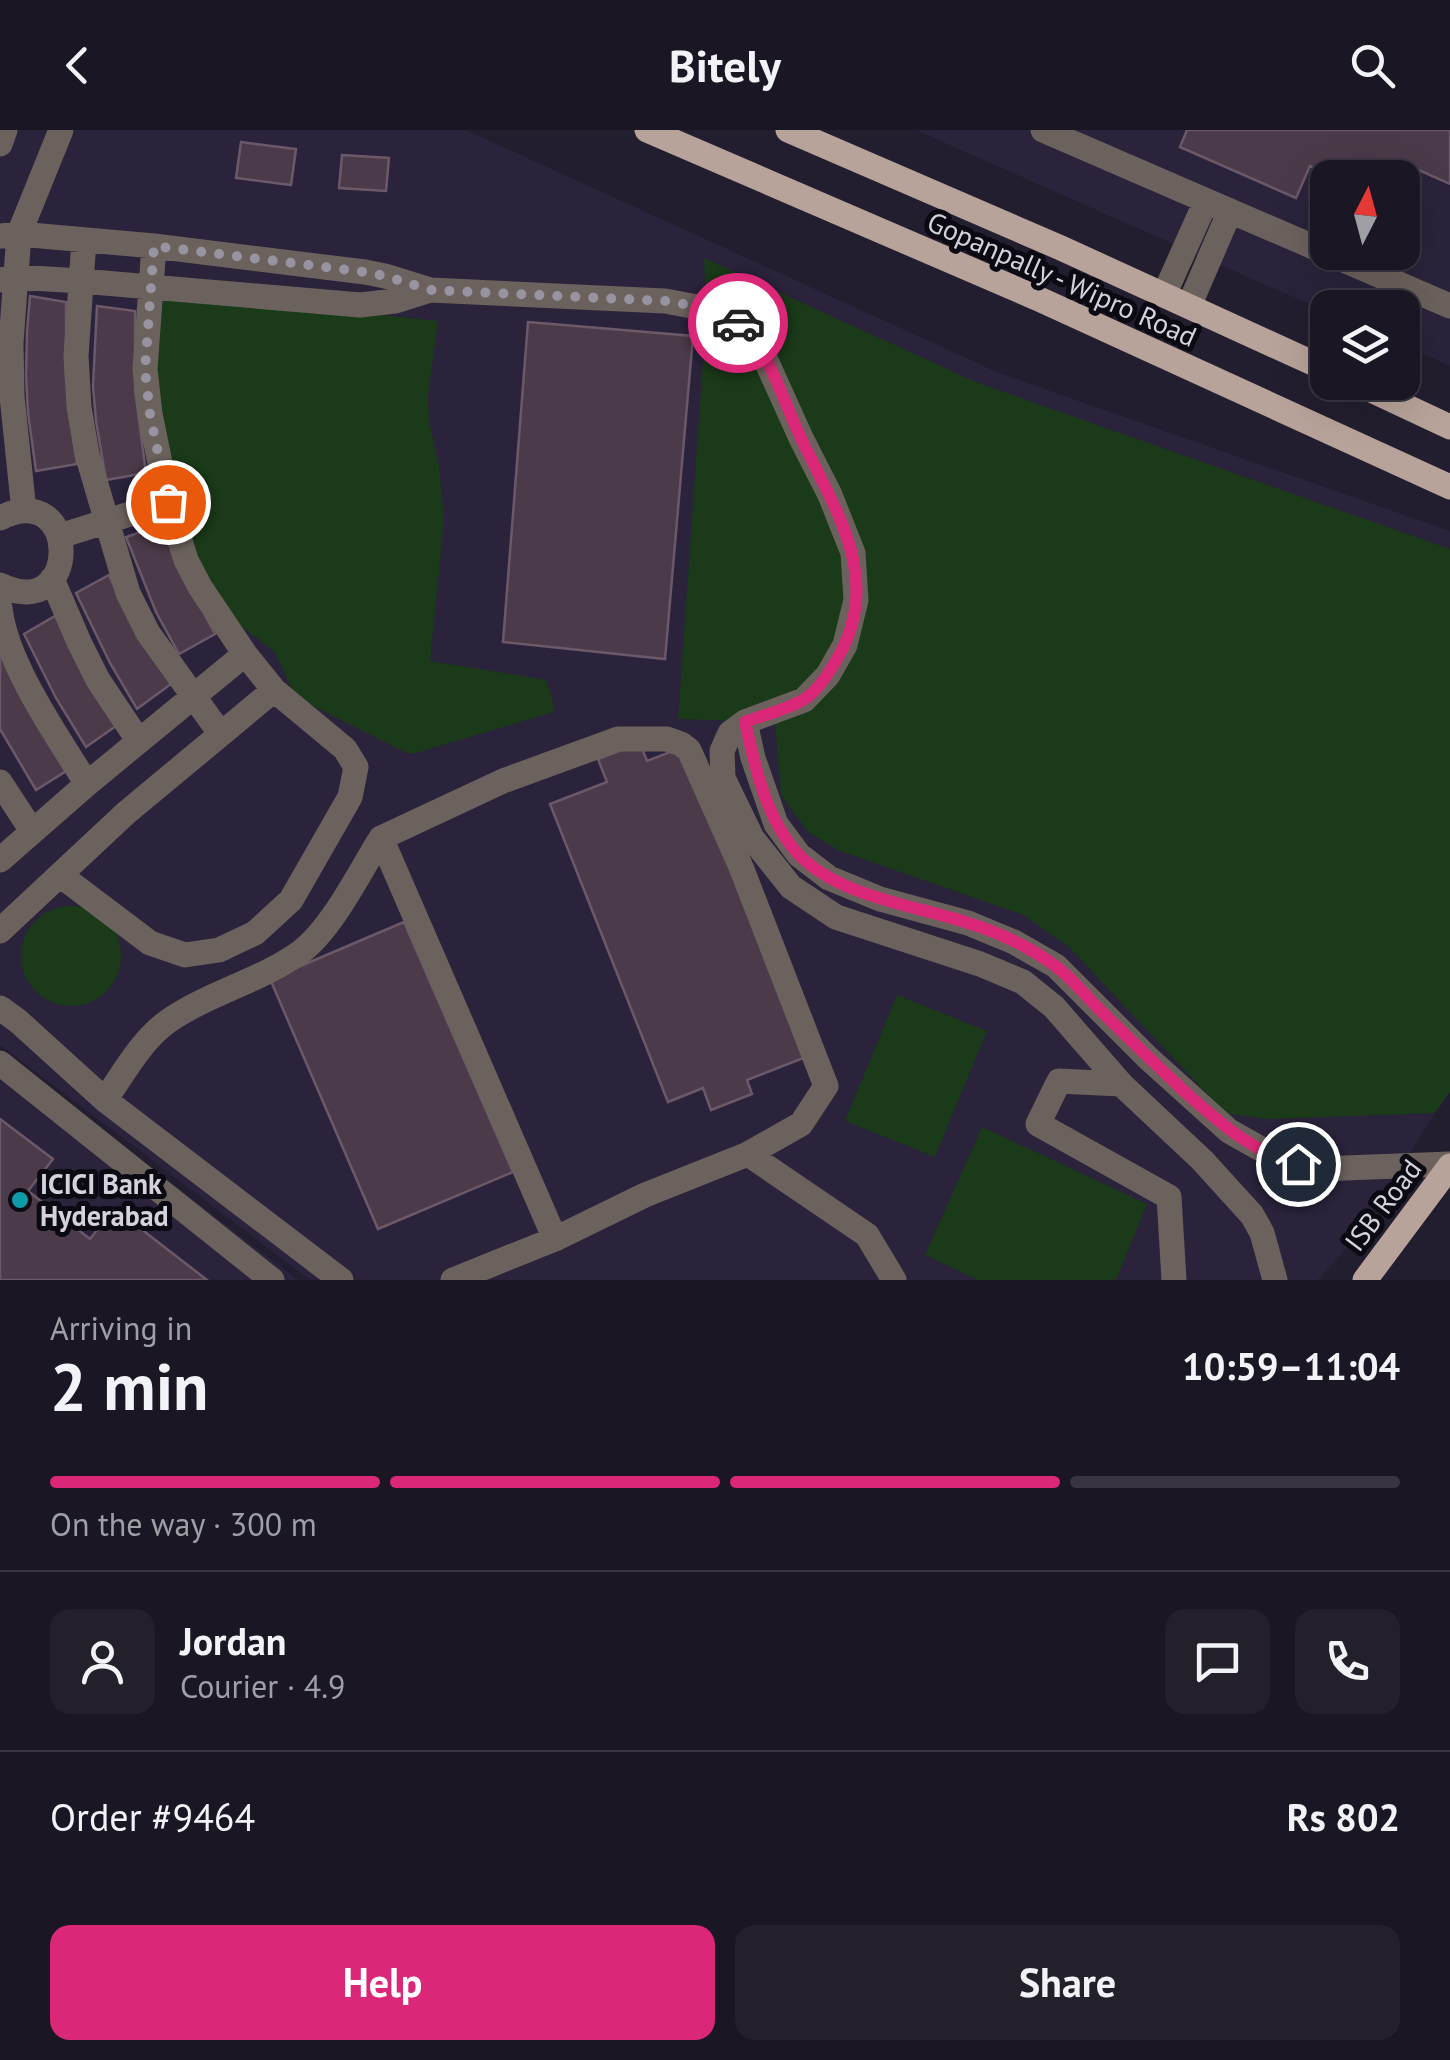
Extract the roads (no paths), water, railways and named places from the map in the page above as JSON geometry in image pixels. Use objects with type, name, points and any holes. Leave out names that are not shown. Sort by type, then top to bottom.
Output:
[{"type":"main road","name":"Gopanpally - Wipro Road","points":[[646,130],[1056,307],[1450,488]]},
{"type":"main road","name":"Gopanpally - Wipro Road","points":[[788,130],[1310,362]]},
{"type":"main road","points":[[1392,400],[1450,427]]},
{"type":"main road","name":"ISB Road","points":[[1365,1280],[1450,1165]]},
{"type":"lane","points":[[0,144],[5,130]]},
{"type":"lane","points":[[0,585],[21,592],[43,586],[52,579],[62,558],[60,536],[45,518],[12,514],[7,279],[9,235],[61,130]]},
{"type":"lane","points":[[1043,130],[1450,306]]},
{"type":"lane","points":[[1164,295],[1206,201]]},
{"type":"lane","points":[[1190,306],[1230,211]]},
{"type":"lane","points":[[9,235],[154,246],[365,272],[430,290],[665,301],[708,308],[748,330],[830,495],[854,553],[856,600],[845,646],[828,675],[804,700],[745,722],[730,733],[722,751],[723,778],[752,838],[792,887],[836,916],[980,964],[1023,982],[1054,1006],[1121,1084],[1202,1160],[1252,1214],[1262,1233],[1275,1280]]},
{"type":"lane","points":[[84,240],[76,356],[78,407],[105,521],[128,593],[148,632],[220,733]]},
{"type":"lane","points":[[60,874],[150,943],[185,955],[219,950],[254,933],[291,900],[350,797],[356,767],[345,748],[274,690],[245,654],[186,560],[168,502],[145,370],[154,246]]},
{"type":"lane","points":[[7,279],[150,286],[360,305],[394,301],[430,290]]},
{"type":"lane","points":[[60,536],[168,502]]},
{"type":"lane","points":[[52,579],[98,680],[138,740]]},
{"type":"lane","points":[[0,608],[11,650],[49,724],[87,784]]},
{"type":"lane","points":[[0,860],[138,740],[245,654]]},
{"type":"lane","points":[[0,931],[126,813],[274,690]]},
{"type":"lane","points":[[745,722],[776,824],[799,855],[829,878],[880,898],[968,923],[1014,942],[1056,966],[1229,1132],[1278,1159],[1319,1169],[1450,1165]]},
{"type":"lane","points":[[104,1100],[164,1024],[284,962],[322,932],[380,838],[503,781],[618,739],[667,739],[682,744],[689,750],[741,867],[826,1086],[801,1124],[748,1154],[453,1280]]},
{"type":"lane","points":[[0,782],[32,831]]},
{"type":"lane","points":[[380,838],[555,1239]]},
{"type":"lane","points":[[0,1008],[104,1100],[341,1280]]},
{"type":"lane","points":[[0,1063],[272,1280]]},
{"type":"lane","points":[[1121,1084],[1059,1081],[1038,1124],[1169,1197],[1174,1280]]},
{"type":"lane","points":[[748,1154],[867,1234],[894,1280]]},
{"type":"place","name":"ICICI Bank Hyderabad","points":[[20,1200]]}]
